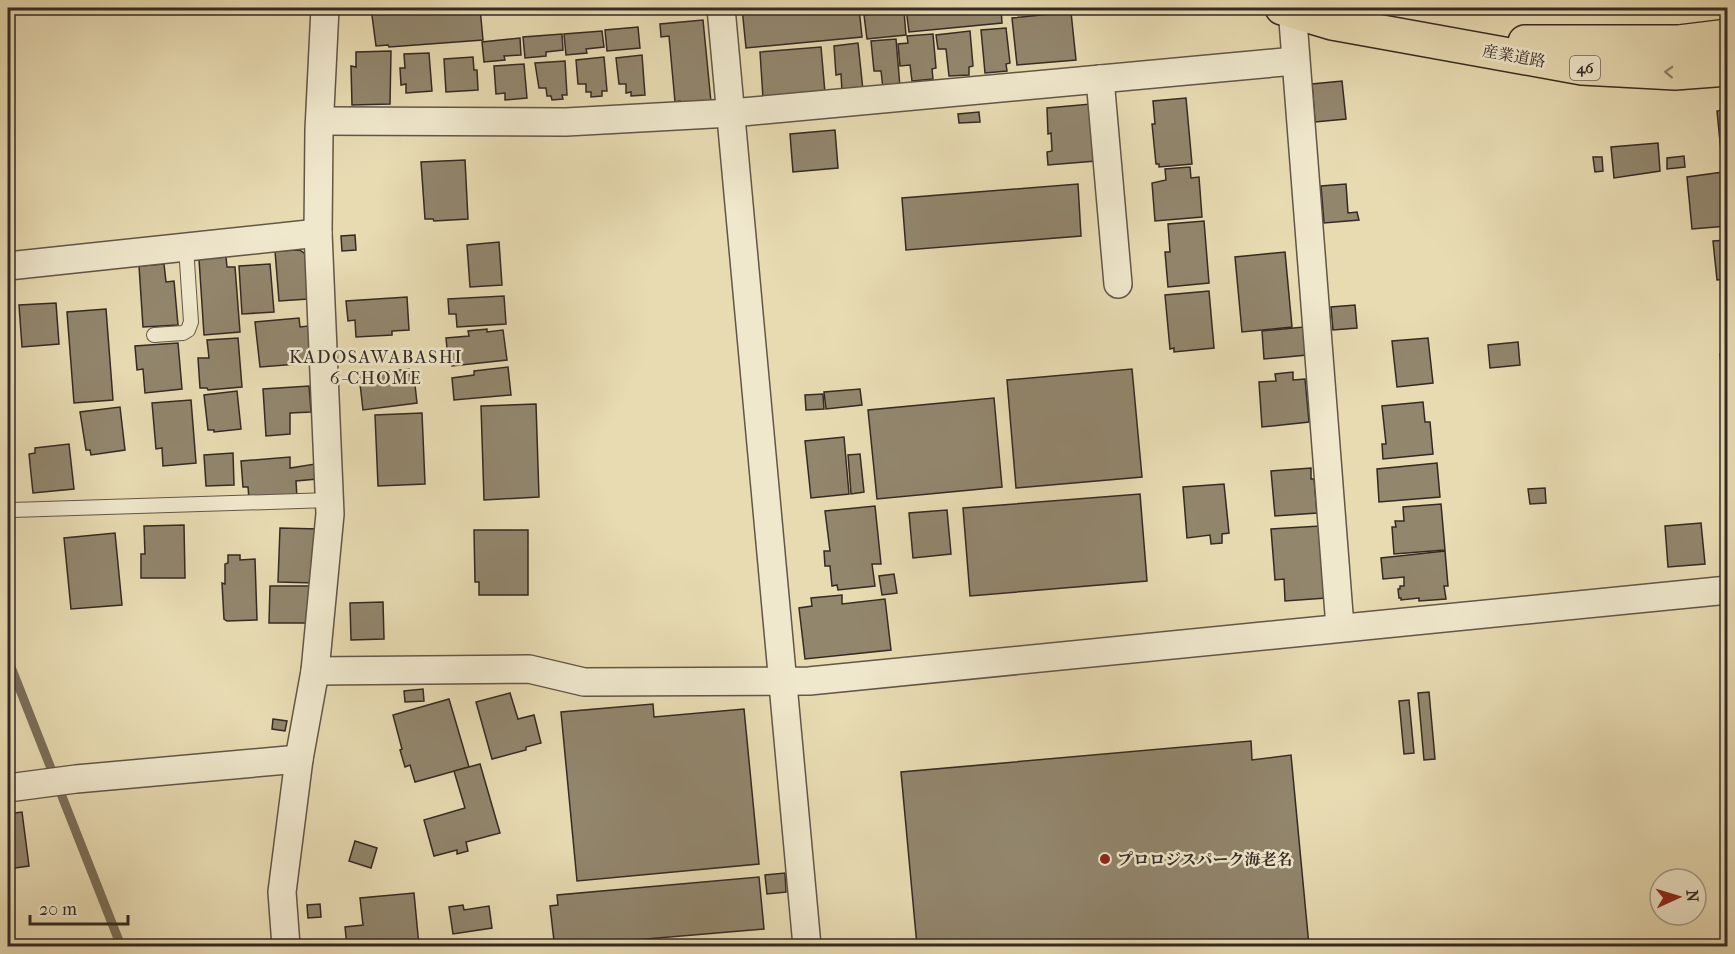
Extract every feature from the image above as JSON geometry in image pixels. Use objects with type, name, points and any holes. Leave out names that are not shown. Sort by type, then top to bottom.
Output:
[{"type":"main road","name":"産業道路","points":[[1289,8],[1332,23],[1582,68],[1675,73],[1728,69]]},
{"type":"main road","name":"産業道路","points":[[1445,43],[1679,42],[1728,36]]},
{"type":"street","points":[[286,946],[282,892],[299,759],[315,671],[330,514],[318,233],[325,8]]},
{"type":"street","points":[[721,8],[807,946]]},
{"type":"street","points":[[1289,8],[1340,627]]},
{"type":"street","points":[[320,121],[566,122],[731,113],[1295,61]]},
{"type":"street","points":[[1100,79],[1118,284]]},
{"type":"street","points":[[8,266],[318,233]]},
{"type":"street","points":[[315,671],[529,669],[584,682],[782,683],[1728,590]]},
{"type":"street","points":[[8,788],[76,779],[299,759]]},
{"type":"lane","points":[[154,335],[183,333],[188,330],[190,322],[186,247]]},
{"type":"lane","points":[[12,510],[330,500]]},
{"type":"building","points":[[371,8],[480,8],[483,40],[376,46]]},
{"type":"building","points":[[742,8],[859,8],[862,37],[746,48]]},
{"type":"building","points":[[872,8],[905,8],[905,10],[872,12]]},
{"type":"building","points":[[906,8],[1001,8],[1002,23],[909,32]]},
{"type":"building","points":[[904,11],[906,35],[867,39],[864,15]]},
{"type":"building","points":[[1071,12],[1076,60],[1017,65],[1012,18]]},
{"type":"building","points":[[703,20],[711,102],[680,105],[680,101],[675,102],[669,36],[661,37],[660,24]]},
{"type":"building","points":[[638,27],[640,48],[607,51],[605,30]]},
{"type":"building","points":[[1006,28],[1010,63],[1006,64],[1007,71],[985,73],[981,30]]},
{"type":"building","points":[[602,31],[604,47],[586,49],[587,53],[566,55],[564,34]]},
{"type":"building","points":[[970,31],[973,66],[969,67],[969,75],[949,76],[946,49],[938,49],[936,35]]},
{"type":"building","points":[[562,34],[563,50],[546,52],[546,56],[525,58],[523,37]]},
{"type":"building","points":[[933,34],[936,68],[932,69],[933,79],[912,81],[910,65],[900,66],[898,44],[908,43],[907,36]]},
{"type":"building","points":[[520,38],[521,55],[504,56],[505,60],[484,62],[482,42]]},
{"type":"building","points":[[896,39],[900,87],[883,89],[881,71],[874,71],[871,41]]},
{"type":"building","points":[[858,43],[863,90],[842,92],[841,74],[836,75],[834,46]]},
{"type":"building","points":[[821,47],[825,93],[763,98],[760,52]]},
{"type":"building","points":[[391,51],[390,104],[352,105],[351,66],[356,67],[356,52]]},
{"type":"building","points":[[429,53],[432,91],[406,93],[406,84],[401,85],[400,68],[405,68],[404,54]]},
{"type":"building","points":[[642,55],[645,95],[631,96],[631,92],[626,93],[626,84],[619,84],[616,58]]},
{"type":"building","points":[[473,57],[474,70],[477,70],[478,90],[446,92],[444,59]]},
{"type":"building","points":[[604,57],[607,91],[602,91],[602,96],[591,97],[591,92],[586,92],[586,84],[578,84],[576,60]]},
{"type":"building","points":[[565,61],[567,95],[562,95],[563,99],[552,100],[551,96],[547,96],[546,88],[539,88],[535,63]]},
{"type":"building","points":[[524,64],[527,98],[505,100],[505,93],[496,94],[494,66]]},
{"type":"building","points":[[1342,81],[1346,119],[1315,122],[1312,84]]},
{"type":"building","points":[[1186,98],[1192,164],[1159,167],[1159,164],[1156,164],[1152,124],[1155,124],[1153,101]]},
{"type":"building","points":[[1091,104],[1096,161],[1048,165],[1047,152],[1052,151],[1051,133],[1048,134],[1047,108]]},
{"type":"building","points":[[1728,109],[1728,172],[1723,172],[1717,111]]},
{"type":"building","points":[[979,112],[980,122],[959,123],[958,114]]},
{"type":"building","points":[[835,130],[838,168],[793,172],[790,134]]},
{"type":"building","points":[[1658,143],[1660,171],[1614,178],[1611,147]]},
{"type":"building","points":[[1684,156],[1685,167],[1667,169],[1667,158]]},
{"type":"building","points":[[1593,157],[1602,157],[1603,171],[1595,172]]},
{"type":"building","points":[[465,160],[468,219],[434,221],[425,219],[421,162]]},
{"type":"building","points":[[1190,167],[1191,178],[1199,177],[1202,217],[1155,221],[1152,183],[1166,180],[1165,169]]},
{"type":"building","points":[[1728,172],[1728,226],[1692,229],[1687,177]]},
{"type":"building","points":[[1078,184],[1081,236],[906,250],[902,198]]},
{"type":"building","points":[[1346,184],[1348,213],[1357,212],[1359,220],[1324,223],[1321,186]]},
{"type":"building","points":[[1204,221],[1209,283],[1168,287],[1165,252],[1170,252],[1168,224]]},
{"type":"building","points":[[355,235],[356,250],[342,251],[341,236]]},
{"type":"building","points":[[1728,240],[1728,279],[1717,280],[1713,241]]},
{"type":"building","points":[[499,242],[502,285],[470,287],[467,245]]},
{"type":"building","points":[[300,250],[305,254],[308,299],[279,301],[275,251]]},
{"type":"building","points":[[1285,252],[1292,327],[1242,332],[1235,257]]},
{"type":"building","points":[[226,257],[227,267],[235,267],[240,332],[204,335],[199,259]]},
{"type":"building","points":[[164,264],[166,282],[174,281],[178,325],[143,327],[139,266]]},
{"type":"building","points":[[270,264],[274,312],[242,314],[239,266]]},
{"type":"building","points":[[1209,291],[1214,348],[1174,352],[1174,348],[1170,349],[1165,295]]},
{"type":"building","points":[[504,296],[506,324],[457,327],[456,314],[449,314],[448,299]]},
{"type":"building","points":[[407,297],[409,330],[392,331],[392,335],[356,337],[355,320],[348,321],[346,301]]},
{"type":"building","points":[[56,303],[59,344],[22,347],[19,305]]},
{"type":"building","points":[[1355,305],[1357,328],[1333,330],[1331,307]]},
{"type":"building","points":[[106,309],[113,400],[74,403],[67,312]]},
{"type":"building","points":[[299,318],[300,327],[308,326],[311,363],[260,367],[255,322]]},
{"type":"building","points":[[1304,327],[1307,355],[1264,359],[1262,331]]},
{"type":"building","points":[[487,329],[487,332],[503,330],[507,360],[452,366],[451,358],[448,358],[446,338],[469,336],[468,331]]},
{"type":"building","points":[[238,338],[242,387],[208,390],[200,388],[198,358],[209,358],[207,340]]},
{"type":"building","points":[[1428,338],[1433,383],[1397,387],[1392,341]]},
{"type":"building","points":[[1518,342],[1520,365],[1490,368],[1488,345]]},
{"type":"building","points":[[178,343],[182,389],[145,393],[143,369],[137,370],[135,346]]},
{"type":"building","points":[[1728,353],[1728,410],[1725,410],[1720,354]]},
{"type":"building","points":[[508,367],[511,395],[454,400],[452,378],[474,375],[474,371]]},
{"type":"building","points":[[409,369],[410,376],[414,376],[417,403],[363,410],[359,375]]},
{"type":"building","points":[[1132,369],[1142,477],[1016,488],[1007,380]]},
{"type":"building","points":[[1293,372],[1293,380],[1305,379],[1309,422],[1262,427],[1259,382],[1276,381],[1275,374]]},
{"type":"building","points":[[309,386],[311,412],[290,413],[290,434],[266,436],[263,389]]},
{"type":"building","points":[[860,389],[862,405],[826,409],[824,392]]},
{"type":"building","points":[[237,391],[241,429],[214,432],[214,430],[208,430],[204,395]]},
{"type":"building","points":[[823,394],[824,409],[806,410],[805,395]]},
{"type":"building","points":[[994,398],[1002,487],[877,499],[868,410]]},
{"type":"building","points":[[191,400],[196,463],[163,466],[162,448],[156,449],[152,403]]},
{"type":"building","points":[[1423,402],[1425,422],[1430,422],[1433,454],[1383,459],[1382,444],[1386,444],[1382,406]]},
{"type":"building","points":[[536,404],[539,497],[484,500],[481,406]]},
{"type":"building","points":[[120,407],[125,450],[91,455],[90,450],[86,450],[80,412]]},
{"type":"building","points":[[422,413],[425,484],[378,486],[375,415]]},
{"type":"building","points":[[844,437],[849,494],[811,498],[805,441]]},
{"type":"building","points":[[69,444],[74,489],[33,493],[29,454],[35,453],[35,448]]},
{"type":"building","points":[[233,453],[234,485],[206,486],[204,455]]},
{"type":"building","points":[[860,454],[864,492],[851,494],[848,455]]},
{"type":"building","points":[[290,457],[290,468],[315,464],[317,479],[296,481],[297,498],[249,499],[248,487],[243,487],[241,461]]},
{"type":"building","points":[[1437,463],[1440,497],[1379,502],[1377,469]]},
{"type":"building","points":[[1311,468],[1317,513],[1275,516],[1271,471]]},
{"type":"building","points":[[1224,484],[1229,533],[1222,534],[1222,543],[1211,544],[1210,535],[1187,538],[1183,487]]},
{"type":"building","points":[[1545,488],[1546,503],[1530,504],[1528,489]]},
{"type":"building","points":[[1140,494],[1147,581],[970,596],[963,508]]},
{"type":"building","points":[[1441,504],[1445,550],[1394,554],[1392,527],[1396,527],[1395,521],[1404,521],[1403,507]]},
{"type":"building","points":[[875,506],[881,564],[872,564],[875,586],[838,590],[837,585],[832,586],[830,566],[825,566],[824,551],[830,551],[825,511]]},
{"type":"building","points":[[947,510],[951,554],[913,558],[909,513]]},
{"type":"building","points":[[1701,523],[1705,564],[1668,567],[1665,526]]},
{"type":"building","points":[[184,525],[185,578],[141,578],[141,554],[145,554],[144,526]]},
{"type":"building","points":[[1320,526],[1326,598],[1285,601],[1284,579],[1275,580],[1271,529]]},
{"type":"building","points":[[280,528],[318,529],[316,583],[278,582]]},
{"type":"building","points":[[474,530],[528,530],[528,595],[479,595],[479,582],[475,582]]},
{"type":"building","points":[[115,533],[122,605],[71,609],[64,538]]},
{"type":"building","points":[[1445,551],[1448,586],[1444,586],[1446,599],[1401,600],[1398,589],[1404,586],[1404,577],[1383,579],[1381,558]]},
{"type":"building","points":[[228,555],[240,555],[240,560],[255,559],[257,620],[227,621],[224,619],[222,583],[225,584],[225,564],[228,563]]},
{"type":"building","points":[[894,574],[897,593],[882,595],[879,576]]},
{"type":"building","points":[[270,586],[311,586],[311,623],[269,623]]},
{"type":"building","points":[[842,595],[842,604],[885,599],[891,650],[805,659],[799,608],[812,606],[811,598]]},
{"type":"building","points":[[383,602],[384,639],[351,640],[350,603]]},
{"type":"building","points":[[423,689],[424,701],[405,702],[404,691]]},
{"type":"building","points":[[1429,692],[1435,759],[1424,760],[1418,693]]},
{"type":"building","points":[[510,693],[518,719],[534,715],[541,743],[526,747],[526,750],[492,759],[476,702]]},
{"type":"building","points":[[449,699],[469,767],[415,782],[410,765],[405,767],[393,715]]},
{"type":"building","points":[[1409,700],[1414,753],[1404,754],[1399,701]]},
{"type":"building","points":[[653,704],[654,717],[744,709],[759,864],[577,881],[561,712]]},
{"type":"building","points":[[273,719],[287,721],[285,731],[272,729]]},
{"type":"building","name":"プロロジスパーク海老名","points":[[1251,741],[1252,760],[1291,755],[1309,946],[917,946],[901,772]]},
{"type":"building","points":[[480,764],[500,833],[466,842],[468,851],[457,854],[457,850],[434,856],[424,820],[465,808],[454,771]]},
{"type":"building","points":[[22,812],[29,866],[8,869],[8,814]]},
{"type":"building","points":[[355,841],[377,848],[371,868],[349,861]]},
{"type":"building","points":[[785,873],[786,892],[767,894],[765,875]]},
{"type":"building","points":[[759,877],[764,929],[563,946],[561,946],[561,941],[554,941],[550,906],[558,905],[557,895]]},
{"type":"building","points":[[414,893],[419,946],[347,946],[345,927],[363,925],[360,898]]},
{"type":"building","points":[[320,904],[321,917],[308,918],[307,905]]},
{"type":"building","points":[[463,905],[464,910],[489,906],[492,928],[453,934],[449,907]]},
{"type":"waterway","points":[[8,645],[11,667],[121,946]]},
{"type":"place","name":"プロロジスパーク海老名","points":[[1105,859]]},
{"type":"district","name":"KADOSAWABASHI 6-CHOME","points":[[376,367]]}]
